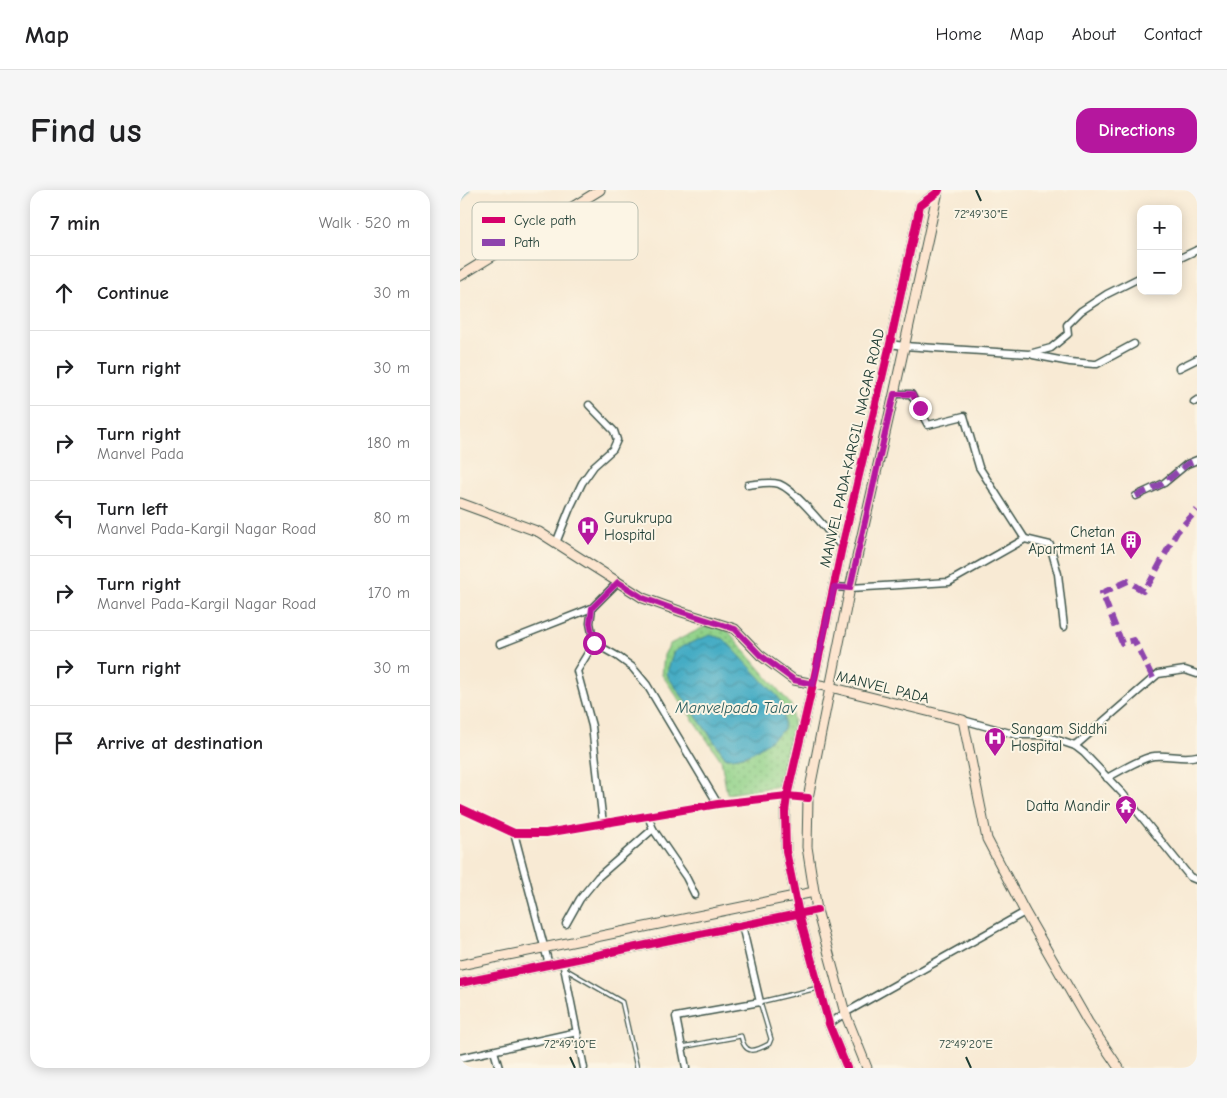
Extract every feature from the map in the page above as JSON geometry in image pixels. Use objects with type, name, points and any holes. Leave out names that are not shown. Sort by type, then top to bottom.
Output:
[{"type":"street","points":[[580,202],[600,190]]},
{"type":"street","name":"MANVEL PADA-KARGIL NAGAR ROAD","points":[[846,1068],[829,1024],[795,896],[786,851],[787,796],[920,205],[938,191]]},
{"type":"street","name":"MANVEL PADA-KARGIL NAGAR ROAD","points":[[866,1068],[845,1013],[817,910],[807,847],[808,798],[850,588],[938,191]]},
{"type":"street","points":[[1182,257],[1197,250]]},
{"type":"street","points":[[460,276],[486,260]]},
{"type":"street","points":[[1029,354],[1051,348],[1068,334],[1067,325],[1081,311],[1107,294],[1137,279]]},
{"type":"street","points":[[890,344],[1029,354],[1070,362],[1094,364],[1098,364],[1134,344]]},
{"type":"street","points":[[1179,368],[1197,359]]},
{"type":"street","points":[[894,394],[912,394],[928,425],[964,416],[979,467],[1025,539]]},
{"type":"street","points":[[556,543],[582,483],[594,466],[614,449],[617,440],[614,431],[589,405]]},
{"type":"street","points":[[1136,496],[1164,483],[1187,464],[1197,460]]},
{"type":"street","points":[[748,485],[771,483],[780,485],[792,493],[842,547]]},
{"type":"street","name":"MANVEL PADA","points":[[460,503],[539,532],[643,598],[735,629],[760,655],[794,680],[963,720]]},
{"type":"street","points":[[834,587],[850,588],[949,582],[1025,539],[1050,545],[1058,574],[1064,627]]},
{"type":"street","points":[[500,644],[592,608],[618,582]]},
{"type":"street","points":[[592,608],[590,623],[594,643],[577,671],[592,726],[603,824]]},
{"type":"street","points":[[594,643],[632,667],[647,685],[718,804]]},
{"type":"street","points":[[1075,746],[1158,674],[1185,670],[1197,674]]},
{"type":"street","points":[[1119,1068],[1088,1022],[1025,912],[988,838],[963,720],[1017,735],[1043,735],[1075,746],[1123,794],[1190,877],[1197,880]]},
{"type":"street","points":[[1108,778],[1154,756],[1179,758],[1197,756]]},
{"type":"street","points":[[460,808],[514,833],[546,833],[718,804],[787,796],[808,798]]},
{"type":"street","points":[[648,816],[653,829],[686,878],[695,895]]},
{"type":"street","points":[[566,924],[580,899],[598,877],[653,829]]},
{"type":"street","points":[[514,833],[549,965]]},
{"type":"street","points":[[460,965],[814,892]]},
{"type":"street","points":[[460,983],[549,965],[563,965],[817,910]]},
{"type":"street","points":[[829,1024],[845,1013],[1025,912]]},
{"type":"street","points":[[686,1068],[676,1017],[760,1002],[742,925]]},
{"type":"street","points":[[563,965],[584,1068]]},
{"type":"street","points":[[460,1058],[577,1032]]},
{"type":"street","points":[[494,1050],[499,1068]]},
{"type":"lane","points":[[563,965],[622,1002],[637,1068]]},
{"type":"lane","points":[[682,1047],[741,1036],[746,1049],[752,1051],[762,1048],[769,1044],[771,1039],[760,1002],[819,988]]},
{"type":"green space","points":[[710,624],[728,631],[791,705],[794,728],[787,748],[779,786],[727,794],[721,760],[662,675],[664,655],[670,644]],"holes":[[[667,673],[784,729],[746,756],[726,758]]]},
{"type":"water","name":"Manvelpada Talav","points":[[710,635],[724,639],[778,697],[784,711],[784,729],[758,749],[735,758],[726,758],[667,673],[673,653],[683,646]]},
{"type":"waterway","points":[[460,202],[469,190]]},
{"type":"marked path","points":[[1136,496],[1164,483],[1187,464],[1197,460]]},
{"type":"marked path","points":[[1153,678],[1134,640],[1122,643],[1102,593],[1128,581],[1143,591],[1150,582],[1177,532],[1197,510]]},
{"type":"cycle path","points":[[847,1068],[829,1024],[799,914],[786,851],[785,812],[842,547],[890,344],[920,205],[939,190]]},
{"type":"cycle path","points":[[460,808],[514,833],[546,833],[718,804],[787,796],[808,798]]},
{"type":"cycle path","points":[[460,983],[817,910]]},
{"type":"place","name":"Gurukrupa Hospital","points":[[588,546]]},
{"type":"place","name":"Chetan Apartment 1A","points":[[1131,560]]},
{"type":"place","name":"Sangam Siddhi Hospital","points":[[995,757]]},
{"type":"place","name":"Datta Mandir","points":[[1126,825]]},
{"type":"route","points":[[594,643],[590,623],[592,608],[618,582],[643,598],[735,629],[760,655],[794,680],[813,684],[834,587],[850,588],[894,394],[912,394],[920,408]]}]
